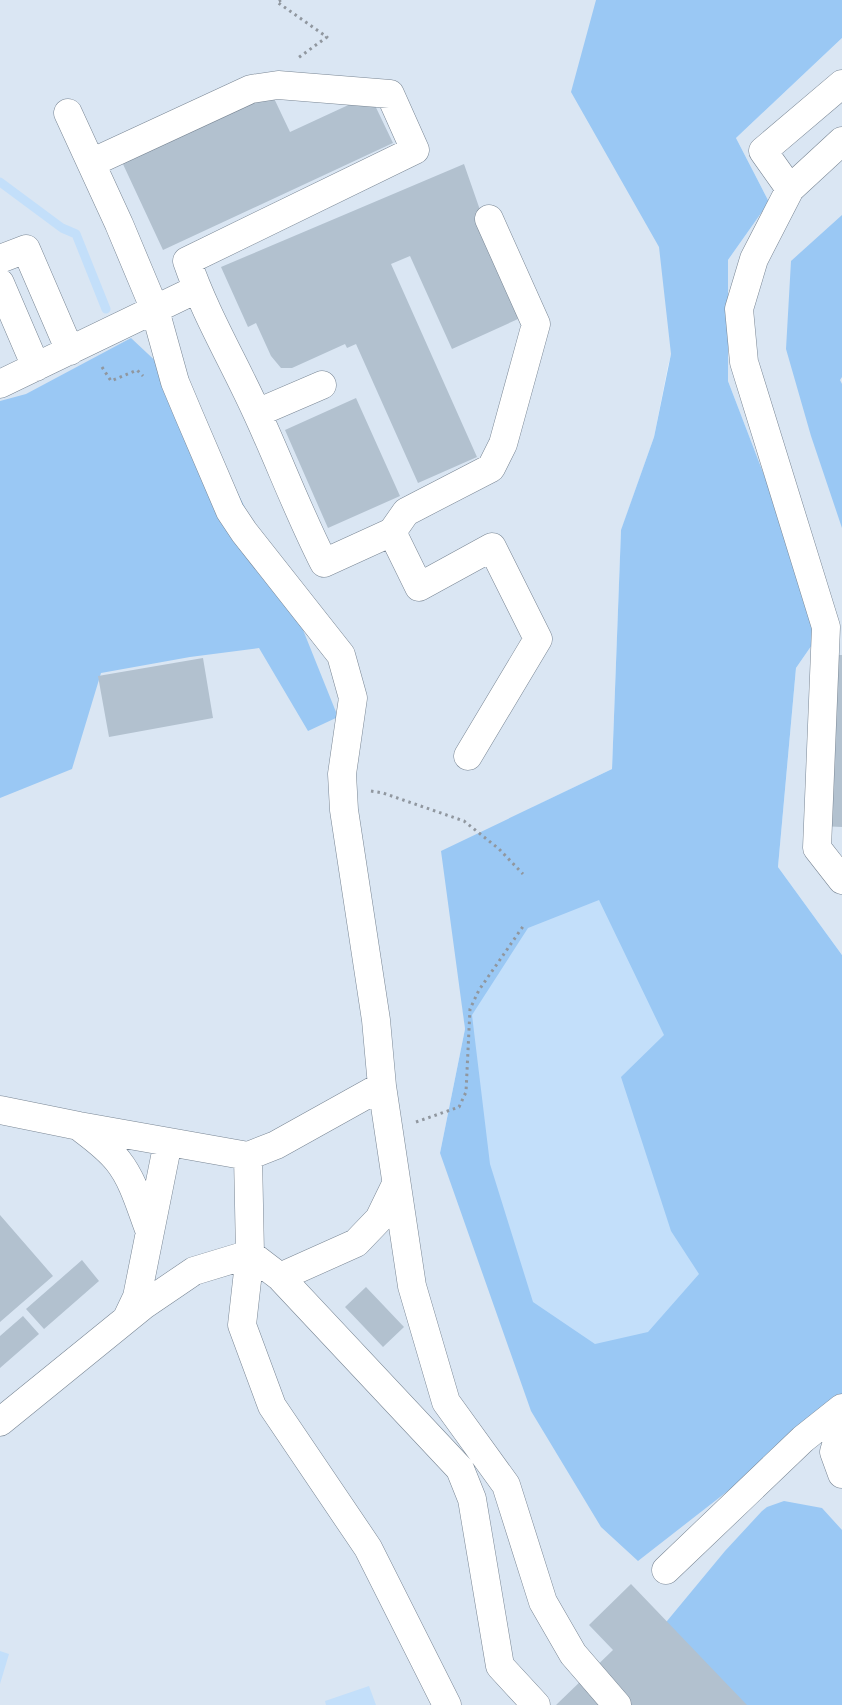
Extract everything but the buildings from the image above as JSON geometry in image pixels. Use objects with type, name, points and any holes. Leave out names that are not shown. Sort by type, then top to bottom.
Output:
[{"type":"lane","points":[[790,189],[762,151],[842,84]]},
{"type":"lane","points":[[91,163],[251,89],[278,85],[390,94],[415,150],[187,261],[197,289],[257,413],[312,540],[324,563]]},
{"type":"lane","points":[[68,113],[119,224],[155,310],[176,382],[230,511],[244,532],[342,655],[353,698],[342,774],[344,810],[376,1020],[382,1086],[412,1286],[446,1402],[506,1485],[543,1602],[573,1654],[617,1705]]},
{"type":"lane","points":[[842,142],[790,189],[754,259],[739,309],[744,362],[826,626],[817,848],[842,880]]},
{"type":"lane","points":[[290,590],[324,563],[392,532],[406,512],[491,468],[503,444],[536,324],[489,219]]},
{"type":"lane","points":[[0,259],[26,249],[70,350]]},
{"type":"lane","points":[[0,283],[36,367]]},
{"type":"lane","points":[[0,384],[197,289]]},
{"type":"lane","points":[[257,413],[322,385]]},
{"type":"lane","points":[[392,532],[419,587],[492,547],[538,639],[468,756]]},
{"type":"lane","points":[[0,1110],[248,1156],[276,1145],[382,1086]]},
{"type":"lane","points":[[79,1126],[103,1145],[119,1162],[133,1186],[150,1232]]},
{"type":"lane","points":[[127,1318],[137,1297],[168,1142]]},
{"type":"lane","points":[[248,1156],[250,1254],[242,1325],[272,1406],[368,1548],[446,1705]]},
{"type":"lane","points":[[280,1277],[356,1243],[379,1219],[396,1184]]},
{"type":"lane","points":[[250,1254],[280,1277],[460,1469],[472,1499],[500,1666],[536,1705]]},
{"type":"lane","points":[[0,1422],[127,1318],[194,1271],[250,1254]]},
{"type":"lane","points":[[666,1570],[803,1439],[842,1408]]},
{"type":"lane","points":[[842,1424],[834,1452],[842,1474]]},
{"type":"path","points":[[278,85],[279,71],[327,37],[277,2],[281,0]]},
{"type":"path","points":[[344,810],[362,807],[362,790],[383,793],[464,821],[499,849],[523,874]]},
{"type":"path","points":[[442,1114],[459,1107],[466,1092],[470,1008],[479,990],[524,925]]},
{"type":"shaded area","points":[[0,0],[722,0],[706,222],[668,366],[654,437],[621,531],[612,769],[533,807],[462,1003],[465,1029],[440,1153],[842,1402],[842,1705],[0,1705]]},
{"type":"shaded area","points":[[596,0],[842,0],[842,38],[736,138],[769,202],[728,260],[728,381],[823,629],[796,668],[778,867],[842,955],[842,1402],[638,1561],[601,1527],[531,1411],[440,1153],[465,1029],[441,851],[612,769],[621,530],[654,437],[671,354],[659,247],[571,92]]},
{"type":"shaded area","points":[[842,38],[842,955],[778,867],[796,668],[823,629],[728,381],[728,260],[769,202],[736,138]]},
{"type":"shaded area","points":[[842,215],[842,377],[840,380],[842,384],[842,528],[811,436],[786,349],[791,261]]},
{"type":"shaded area","points":[[131,338],[179,383],[195,409],[287,590],[338,717],[308,731],[259,648],[190,657],[101,673],[72,769],[0,798],[0,401],[26,394]]},
{"type":"shaded area","points":[[599,900],[664,1035],[621,1077],[671,1231],[699,1274],[648,1332],[595,1344],[533,1302],[490,1164],[472,1015],[528,928]]},
{"type":"shaded area","points":[[784,1501],[822,1508],[842,1530],[842,1705],[647,1705],[648,1644],[725,1551],[762,1511],[767,1507]]},
{"type":"shaded area","points":[[0,1651],[9,1654],[0,1684]]},
{"type":"shaded area","points":[[369,1686],[376,1705],[326,1705],[325,1701]]},
{"type":"waterway","points":[[0,182],[62,228],[76,234],[106,309]]}]
